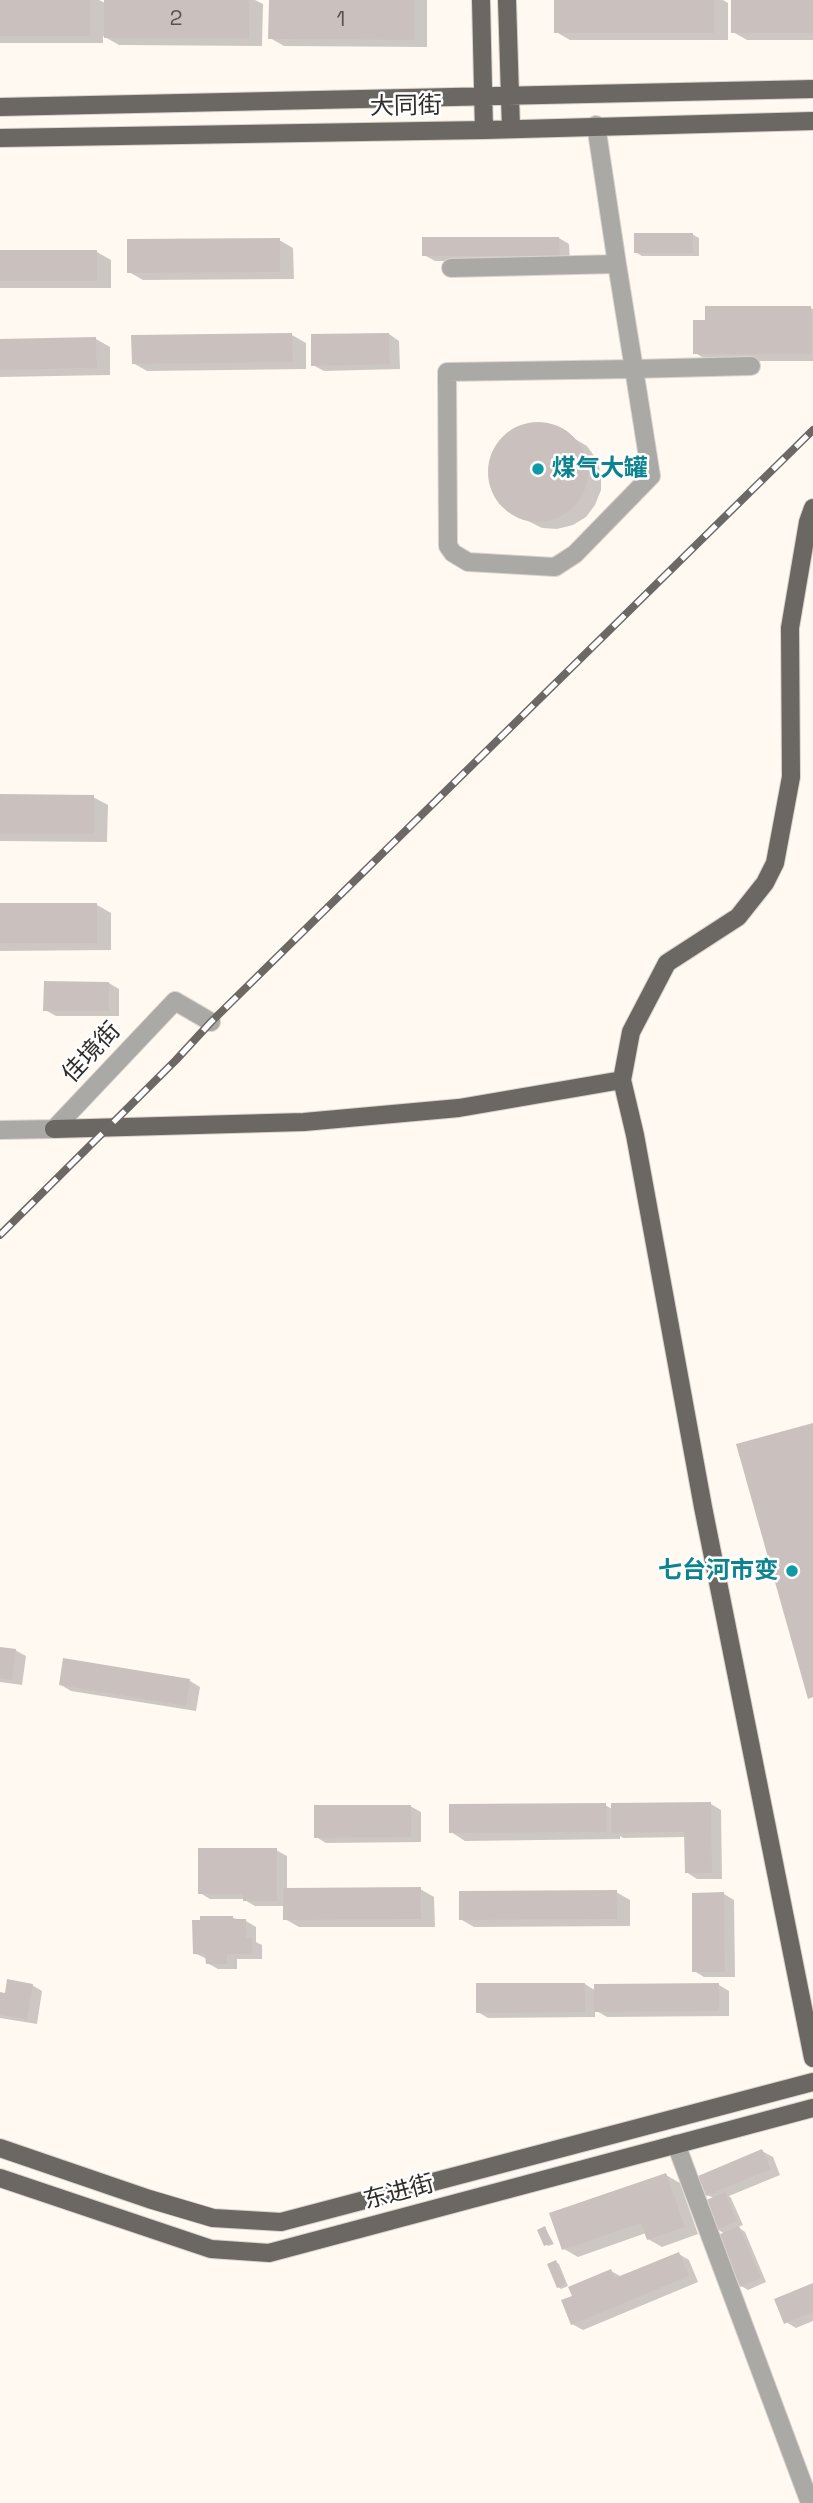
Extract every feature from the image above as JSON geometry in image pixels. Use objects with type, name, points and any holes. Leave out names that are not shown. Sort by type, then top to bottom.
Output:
[{"type":"main road","points":[[481,0],[484,130]]},
{"type":"main road","points":[[507,0],[511,128]]},
{"type":"main road","points":[[510,94],[813,89]]},
{"type":"main road","name":"大同街","points":[[0,107],[510,94]]},
{"type":"main road","name":"大同街","points":[[0,138],[484,130],[813,121]]},
{"type":"main road","points":[[813,508],[808,522],[790,628],[791,777],[775,863],[765,883],[738,917],[667,962],[631,1032],[622,1080],[635,1135],[711,1547],[813,2058]]},
{"type":"main road","points":[[54,1129],[304,1122],[446,1110],[622,1080]]},
{"type":"main road","name":"东进街","points":[[0,2148],[213,2218],[281,2222],[813,2082]]},
{"type":"main road","name":"东进街","points":[[0,2178],[211,2249],[269,2253],[813,2108]]},
{"type":"street","points":[[596,125],[617,264],[634,369],[651,476],[575,555],[555,567],[468,562],[453,553],[449,545],[447,372],[634,369],[751,366]]},
{"type":"street","points":[[451,268],[617,264]]},
{"type":"street","name":"佳境街","points":[[54,1129],[175,1001],[211,1022]]},
{"type":"street","points":[[0,1130],[54,1129]]},
{"type":"street","points":[[676,2144],[810,2503]]},
{"type":"building","points":[[0,0],[90,0],[90,36],[0,36]]},
{"type":"building","points":[[104,0],[249,0],[249,38],[104,38]]},
{"type":"building","points":[[269,0],[414,0],[414,40],[268,39]]},
{"type":"building","points":[[554,0],[714,0],[714,33],[554,33]]},
{"type":"building","points":[[731,0],[813,0],[813,33],[731,33]]},
{"type":"building","points":[[634,233],[693,233],[693,253],[634,253]]},
{"type":"building","points":[[422,237],[559,237],[560,256],[422,256]]},
{"type":"building","points":[[280,238],[280,272],[127,273],[127,239]]},
{"type":"building","points":[[0,250],[97,250],[97,281],[0,281]]},
{"type":"building","points":[[705,306],[811,306],[811,354],[693,354],[693,320],[705,320]]},
{"type":"building","points":[[292,333],[293,362],[132,364],[131,335]]},
{"type":"building","points":[[389,333],[390,364],[311,366],[311,334]]},
{"type":"building","points":[[96,337],[97,368],[0,370],[0,339]]},
{"type":"building","name":"煤气大罐","points":[[538,422],[557,426],[573,437],[584,453],[588,472],[584,491],[573,507],[557,518],[538,522],[519,518],[503,507],[492,491],[488,472],[492,453],[503,437],[519,426]]},
{"type":"building","points":[[0,794],[94,795],[94,834],[0,834]]},
{"type":"building","points":[[0,903],[97,903],[97,943],[0,943]]},
{"type":"building","points":[[44,981],[109,982],[109,1011],[43,1011]]},
{"type":"building","name":"七台河市变","points":[[813,1423],[813,1697],[808,1699],[736,1444]]},
{"type":"building","points":[[0,1647],[16,1649],[12,1680],[0,1678]]},
{"type":"building","points":[[63,1658],[190,1679],[186,1706],[59,1685]]},
{"type":"building","points":[[711,1802],[712,1873],[685,1873],[684,1832],[611,1833],[611,1803]]},
{"type":"building","points":[[606,1803],[606,1832],[449,1833],[449,1804]]},
{"type":"building","points":[[314,1805],[411,1805],[411,1837],[314,1838]]},
{"type":"building","points":[[198,1848],[277,1848],[277,1901],[243,1901],[243,1894],[198,1894]]},
{"type":"building","points":[[421,1887],[421,1919],[283,1920],[283,1888]]},
{"type":"building","points":[[617,1890],[617,1919],[459,1920],[459,1891]]},
{"type":"building","points":[[724,1892],[725,1972],[692,1972],[692,1893]]},
{"type":"building","points":[[200,1916],[233,1916],[233,1919],[246,1919],[246,1938],[252,1938],[252,1954],[227,1954],[227,1964],[206,1964],[205,1954],[193,1954],[192,1920],[200,1920]]},
{"type":"building","points":[[7,1979],[33,1984],[27,2019],[0,2015],[0,1992],[5,1993]]},
{"type":"building","points":[[476,1983],[585,1983],[585,2012],[476,2013]]},
{"type":"building","points":[[719,1983],[719,2011],[594,2012],[594,1984]]},
{"type":"building","points":[[762,2149],[771,2169],[706,2196],[698,2176]]},
{"type":"building","points":[[666,2173],[685,2227],[647,2240],[641,2223],[562,2250],[549,2213]]},
{"type":"building","points":[[725,2192],[737,2221],[716,2230],[704,2201]]},
{"type":"building","points":[[545,2226],[552,2243],[544,2246],[537,2230]]},
{"type":"building","points":[[739,2226],[761,2278],[740,2287],[718,2235]]},
{"type":"building","points":[[679,2252],[689,2276],[571,2325],[561,2300],[572,2296],[568,2287],[611,2269],[615,2278]]},
{"type":"building","points":[[556,2260],[566,2284],[557,2288],[547,2264]]},
{"type":"building","points":[[813,2283],[813,2312],[784,2324],[774,2299]]},
{"type":"railway","points":[[0,1235],[211,1022],[813,430]]},
{"type":"place","name":"煤气大罐","points":[[538,469]]},
{"type":"place","name":"七台河市变","points":[[792,1571]]}]
